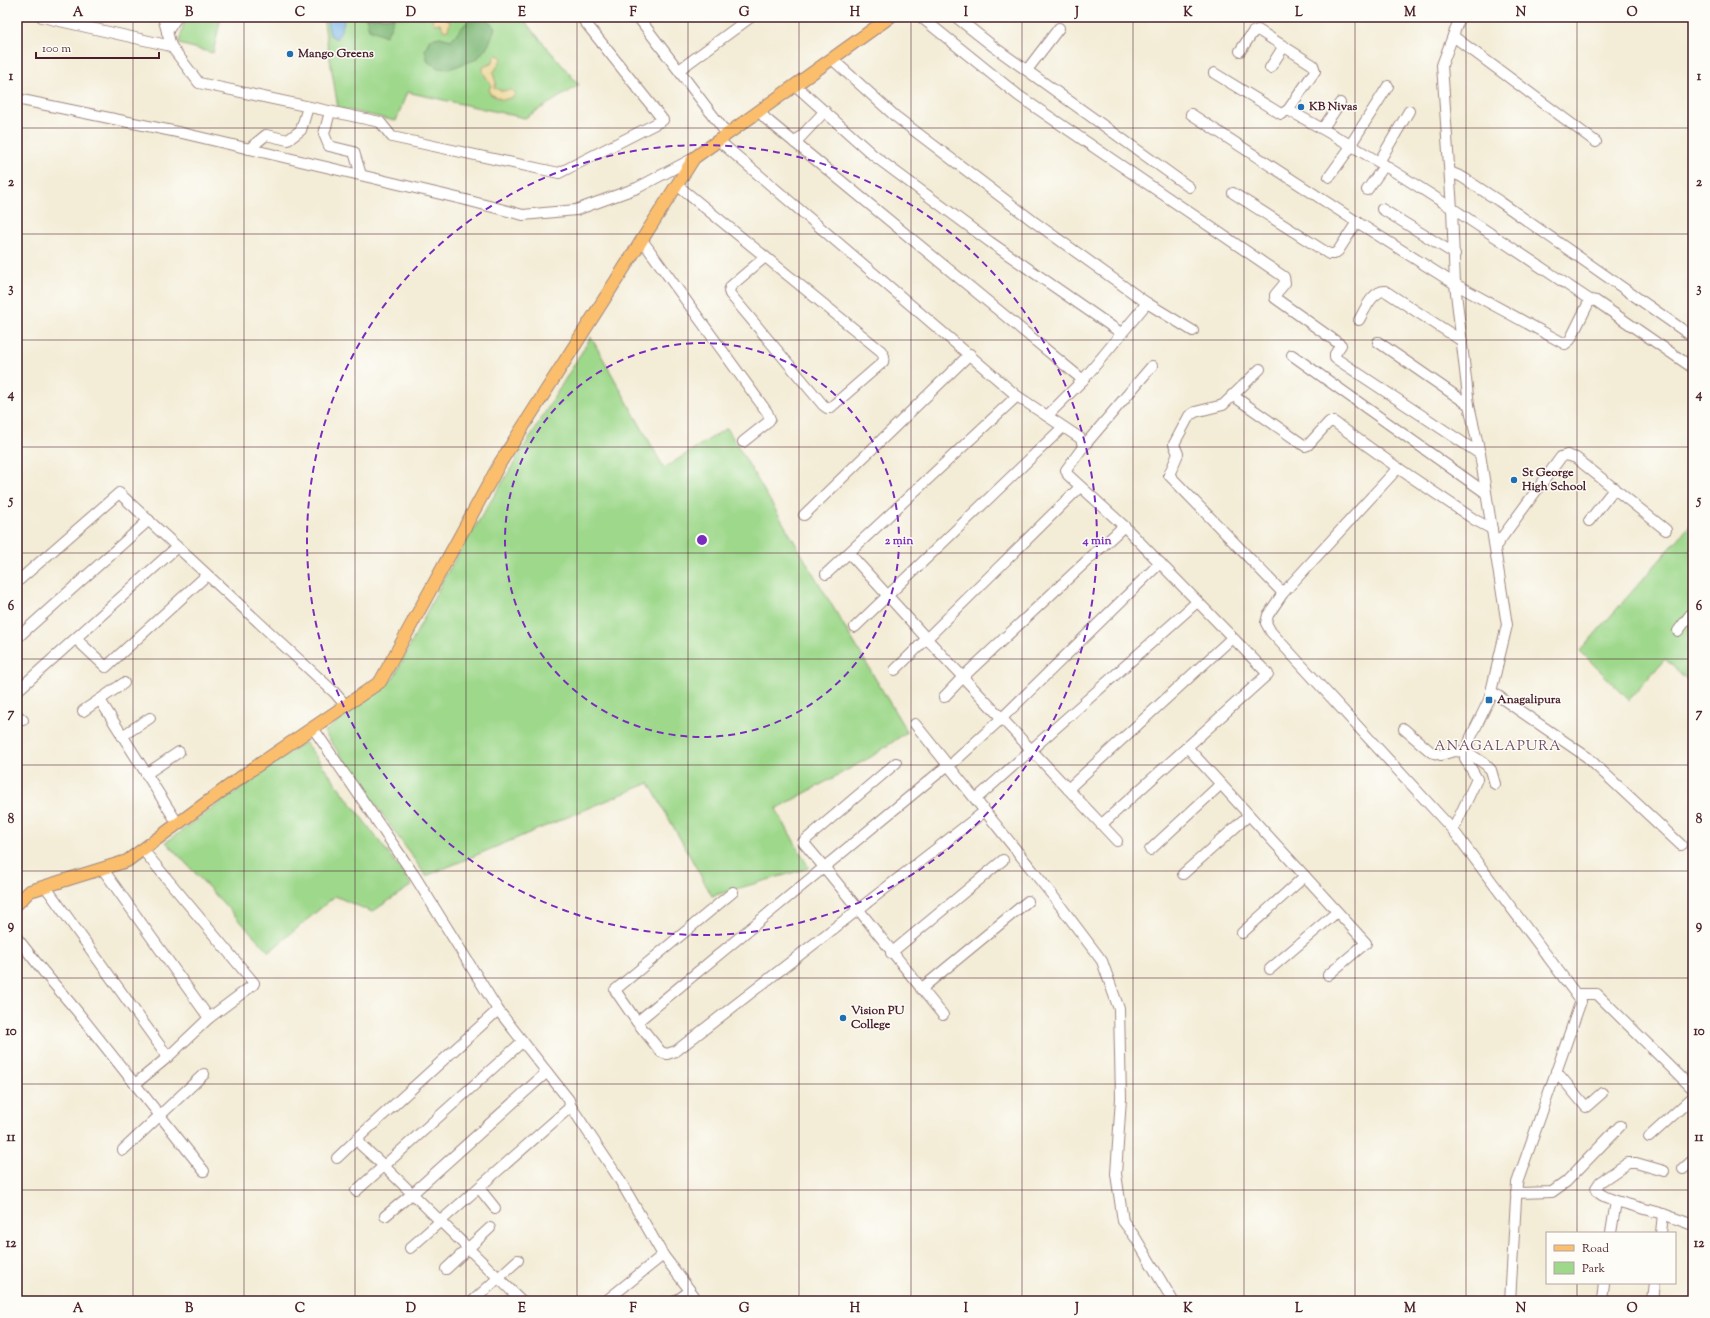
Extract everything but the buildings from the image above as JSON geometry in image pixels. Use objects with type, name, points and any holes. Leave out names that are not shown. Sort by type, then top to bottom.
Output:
[{"type":"main road","points":[[17,904],[30,891],[102,868],[127,862],[248,772],[380,682],[500,463],[694,158],[890,17]]},
{"type":"street","points":[[42,17],[171,46]]},
{"type":"street","points":[[163,17],[171,46],[199,83],[380,122],[392,137],[559,172],[663,120],[581,17]]},
{"type":"street","points":[[166,32],[177,17]]},
{"type":"street","points":[[638,17],[678,70],[722,137],[1017,396],[1080,438],[1083,446]]},
{"type":"street","points":[[678,70],[751,17]]},
{"type":"street","points":[[921,17],[1019,96],[1284,277],[1285,283],[1275,295],[1275,298],[1341,345],[1335,354],[1335,358],[1480,454]]},
{"type":"street","points":[[956,17],[1027,70],[1189,186]]},
{"type":"street","points":[[1453,830],[1478,779],[1465,758],[1471,737],[1489,700],[1508,625],[1480,454],[1469,405],[1455,284],[1455,254],[1442,65],[1460,17]]},
{"type":"street","points":[[1027,70],[1059,28]]},
{"type":"street","points":[[1214,73],[1281,114],[1288,110],[1315,71],[1313,65],[1258,30],[1253,32],[1240,51]]},
{"type":"street","points":[[1453,36],[1596,142]]},
{"type":"street","points":[[1270,68],[1284,46]]},
{"type":"street","points":[[832,58],[895,116],[1033,221],[1147,303],[1193,331]]},
{"type":"street","points":[[795,85],[873,155],[990,242],[1121,333]]},
{"type":"street","points":[[1329,177],[1388,86]]},
{"type":"street","points":[[17,99],[182,133],[523,215],[576,210],[637,188],[694,158]]},
{"type":"street","points":[[1323,128],[1340,103]]},
{"type":"street","points":[[249,149],[266,134],[288,140],[301,130],[308,107]]},
{"type":"street","points":[[1288,110],[1323,128],[1382,163],[1590,300],[1596,301],[1693,368]]},
{"type":"street","points":[[759,111],[766,119],[1083,380]]},
{"type":"street","points":[[795,143],[824,111]]},
{"type":"street","points":[[1367,190],[1409,111]]},
{"type":"street","points":[[330,112],[324,134],[329,146],[354,152],[360,175]]},
{"type":"street","points":[[1191,114],[1455,284],[1565,344],[1570,340],[1590,300]]},
{"type":"street","points":[[1450,172],[1462,177],[1498,201],[1693,336]]},
{"type":"street","points":[[677,185],[881,351],[884,356],[883,362],[830,408],[823,405],[730,294],[729,291],[731,286],[765,257]]},
{"type":"street","points":[[1233,193],[1329,254],[1334,254],[1338,251],[1357,222]]},
{"type":"street","points":[[1382,208],[1455,254]]},
{"type":"street","points":[[642,240],[767,412],[770,419],[768,423],[743,442]]},
{"type":"street","points":[[1359,320],[1375,295],[1380,291],[1385,291],[1462,341]]},
{"type":"street","points":[[1046,416],[1083,380],[1147,303]]},
{"type":"street","points":[[1378,342],[1469,405]]},
{"type":"street","points":[[804,515],[970,354]]},
{"type":"street","points":[[1292,355],[1486,493]]},
{"type":"street","points":[[1102,824],[1268,674],[1124,526],[1080,487],[1066,470],[1083,446],[1152,366]]},
{"type":"street","points":[[1260,369],[1220,406],[1194,412],[1189,416],[1174,444],[1178,454],[1169,475],[1283,593]]},
{"type":"street","points":[[1232,395],[1305,446],[1308,445],[1329,422],[1334,422],[1398,468],[1475,520],[1492,529]]},
{"type":"street","points":[[826,574],[1017,396]]},
{"type":"street","points":[[855,627],[1062,427]]},
{"type":"street","points":[[1495,547],[1561,457],[1567,455],[1576,458],[1666,530]]},
{"type":"street","points":[[1398,468],[1283,593],[1268,615],[1266,623],[1271,632],[1453,830],[1581,1000],[1517,1183],[1510,1301]]},
{"type":"street","points":[[895,670],[1080,487]]},
{"type":"street","points":[[1589,521],[1614,488]]},
{"type":"street","points":[[17,582],[120,493],[335,693],[346,706]]},
{"type":"street","points":[[17,638],[149,520]]},
{"type":"street","points":[[944,697],[963,677],[1124,526]]},
{"type":"street","points":[[17,691],[177,547]]},
{"type":"street","points":[[849,552],[927,639],[1117,841]]},
{"type":"street","points":[[637,1022],[952,763],[1002,718],[1160,563]]},
{"type":"street","points":[[76,639],[106,667],[207,574]]},
{"type":"street","points":[[976,800],[1198,602]]},
{"type":"street","points":[[1678,631],[1693,610]]},
{"type":"street","points":[[1068,789],[1232,638]]},
{"type":"street","points":[[83,711],[124,683]]},
{"type":"street","points":[[1491,691],[1587,757],[1681,845]]},
{"type":"street","points":[[100,700],[178,824]]},
{"type":"street","points":[[122,736],[150,718]]},
{"type":"street","points":[[915,724],[952,763],[976,800],[1102,961],[1119,1009],[1121,1098],[1116,1174],[1123,1221],[1135,1237],[1173,1301]]},
{"type":"street","points":[[313,728],[414,874],[498,1010],[569,1100],[570,1105],[618,1177],[663,1255],[698,1301]]},
{"type":"street","points":[[1404,729],[1430,752],[1441,755],[1454,752],[1467,752],[1486,764],[1495,784]]},
{"type":"street","points":[[1187,747],[1366,943],[1328,975]]},
{"type":"street","points":[[146,774],[179,752]]},
{"type":"street","points":[[896,764],[803,842],[825,867],[891,952],[943,1015]]},
{"type":"street","points":[[1150,850],[1221,784]]},
{"type":"street","points":[[733,892],[615,990],[637,1022],[661,1052],[667,1054],[676,1051],[858,908],[985,811]]},
{"type":"street","points":[[1184,874],[1249,815]]},
{"type":"street","points":[[136,1084],[209,1018],[253,985],[253,981],[143,850]]},
{"type":"street","points":[[891,952],[1003,860]]},
{"type":"street","points":[[102,868],[209,1018]]},
{"type":"street","points":[[1242,933],[1305,876]]},
{"type":"street","points":[[45,886],[168,1056]]},
{"type":"street","points":[[921,989],[1028,901]]},
{"type":"street","points":[[1270,969],[1337,912]]},
{"type":"street","points":[[17,938],[136,1084],[204,1171]]},
{"type":"street","points":[[1576,994],[1597,994],[1693,1089]]},
{"type":"street","points":[[337,1158],[498,1010]]},
{"type":"street","points":[[356,1191],[383,1165],[522,1042]]},
{"type":"street","points":[[1556,1071],[1586,1107],[1602,1093]]},
{"type":"street","points":[[385,1216],[413,1193],[547,1072]]},
{"type":"street","points":[[123,1150],[204,1074]]},
{"type":"street","points":[[1649,1137],[1693,1097]]},
{"type":"street","points":[[410,1248],[568,1109],[570,1105]]},
{"type":"street","points":[[1516,1193],[1552,1192],[1558,1189],[1620,1126]]},
{"type":"street","points":[[360,1136],[359,1140],[361,1145],[413,1193],[522,1301]]},
{"type":"street","points":[[1683,1169],[1693,1160]]},
{"type":"street","points":[[1664,1171],[1636,1163],[1628,1163],[1600,1182],[1596,1188],[1597,1192],[1616,1201],[1663,1214],[1693,1225]]},
{"type":"street","points":[[479,1188],[495,1208]]},
{"type":"street","points":[[1611,1232],[1616,1201]]},
{"type":"street","points":[[1661,1232],[1663,1214]]},
{"type":"street","points":[[446,1269],[490,1228]]},
{"type":"street","points":[[606,1301],[663,1255]]},
{"type":"street","points":[[474,1300],[518,1260]]},
{"type":"street","points":[[1602,1301],[1604,1284]]},
{"type":"street","points":[[1652,1301],[1654,1284]]},
{"type":"street","points":[[676,1301],[690,1291]]},
{"type":"green space","points":[[185,17],[221,17],[213,53],[179,44]]},
{"type":"green space","points":[[323,17],[521,17],[579,85],[525,118],[407,92],[396,121],[338,108]]},
{"type":"green space","points":[[366,17],[394,17],[386,36],[369,29]]},
{"type":"green space","points":[[475,17],[484,17],[495,28],[488,46],[477,59],[449,69],[438,68],[428,62],[425,50],[430,39],[440,37],[451,40],[468,21]]},
{"type":"green space","points":[[591,337],[664,468],[727,428],[907,732],[871,757],[776,809],[809,868],[712,896],[649,783],[426,876],[324,732],[393,679],[444,578]]},
{"type":"green space","points":[[1693,522],[1693,685],[1665,659],[1629,700],[1580,651]]},
{"type":"green space","points":[[305,742],[412,885],[372,912],[335,896],[269,952],[166,842]]},
{"type":"sand","points":[[435,17],[448,19],[450,23],[448,30],[444,31],[440,23],[434,24],[432,19]]},
{"type":"sand","points":[[497,55],[502,57],[493,73],[496,83],[494,88],[502,91],[511,90],[516,93],[513,97],[503,100],[490,94],[489,90],[491,85],[483,72],[483,67],[493,63],[494,56]]},
{"type":"water","points":[[326,17],[345,17],[342,29],[336,39],[330,35]]},
{"type":"place","name":"Mango Greens","points":[[290,54]]},
{"type":"place","name":"KB Nivas","points":[[1301,107]]},
{"type":"place","name":"St George High School","points":[[1514,480]]},
{"type":"place","name":"Anagalipura","points":[[1489,700]]},
{"type":"place","name":"Vision PU College","points":[[843,1018]]},
{"type":"district","name":"ANAGALAPURA","points":[[1498,747]]}]
